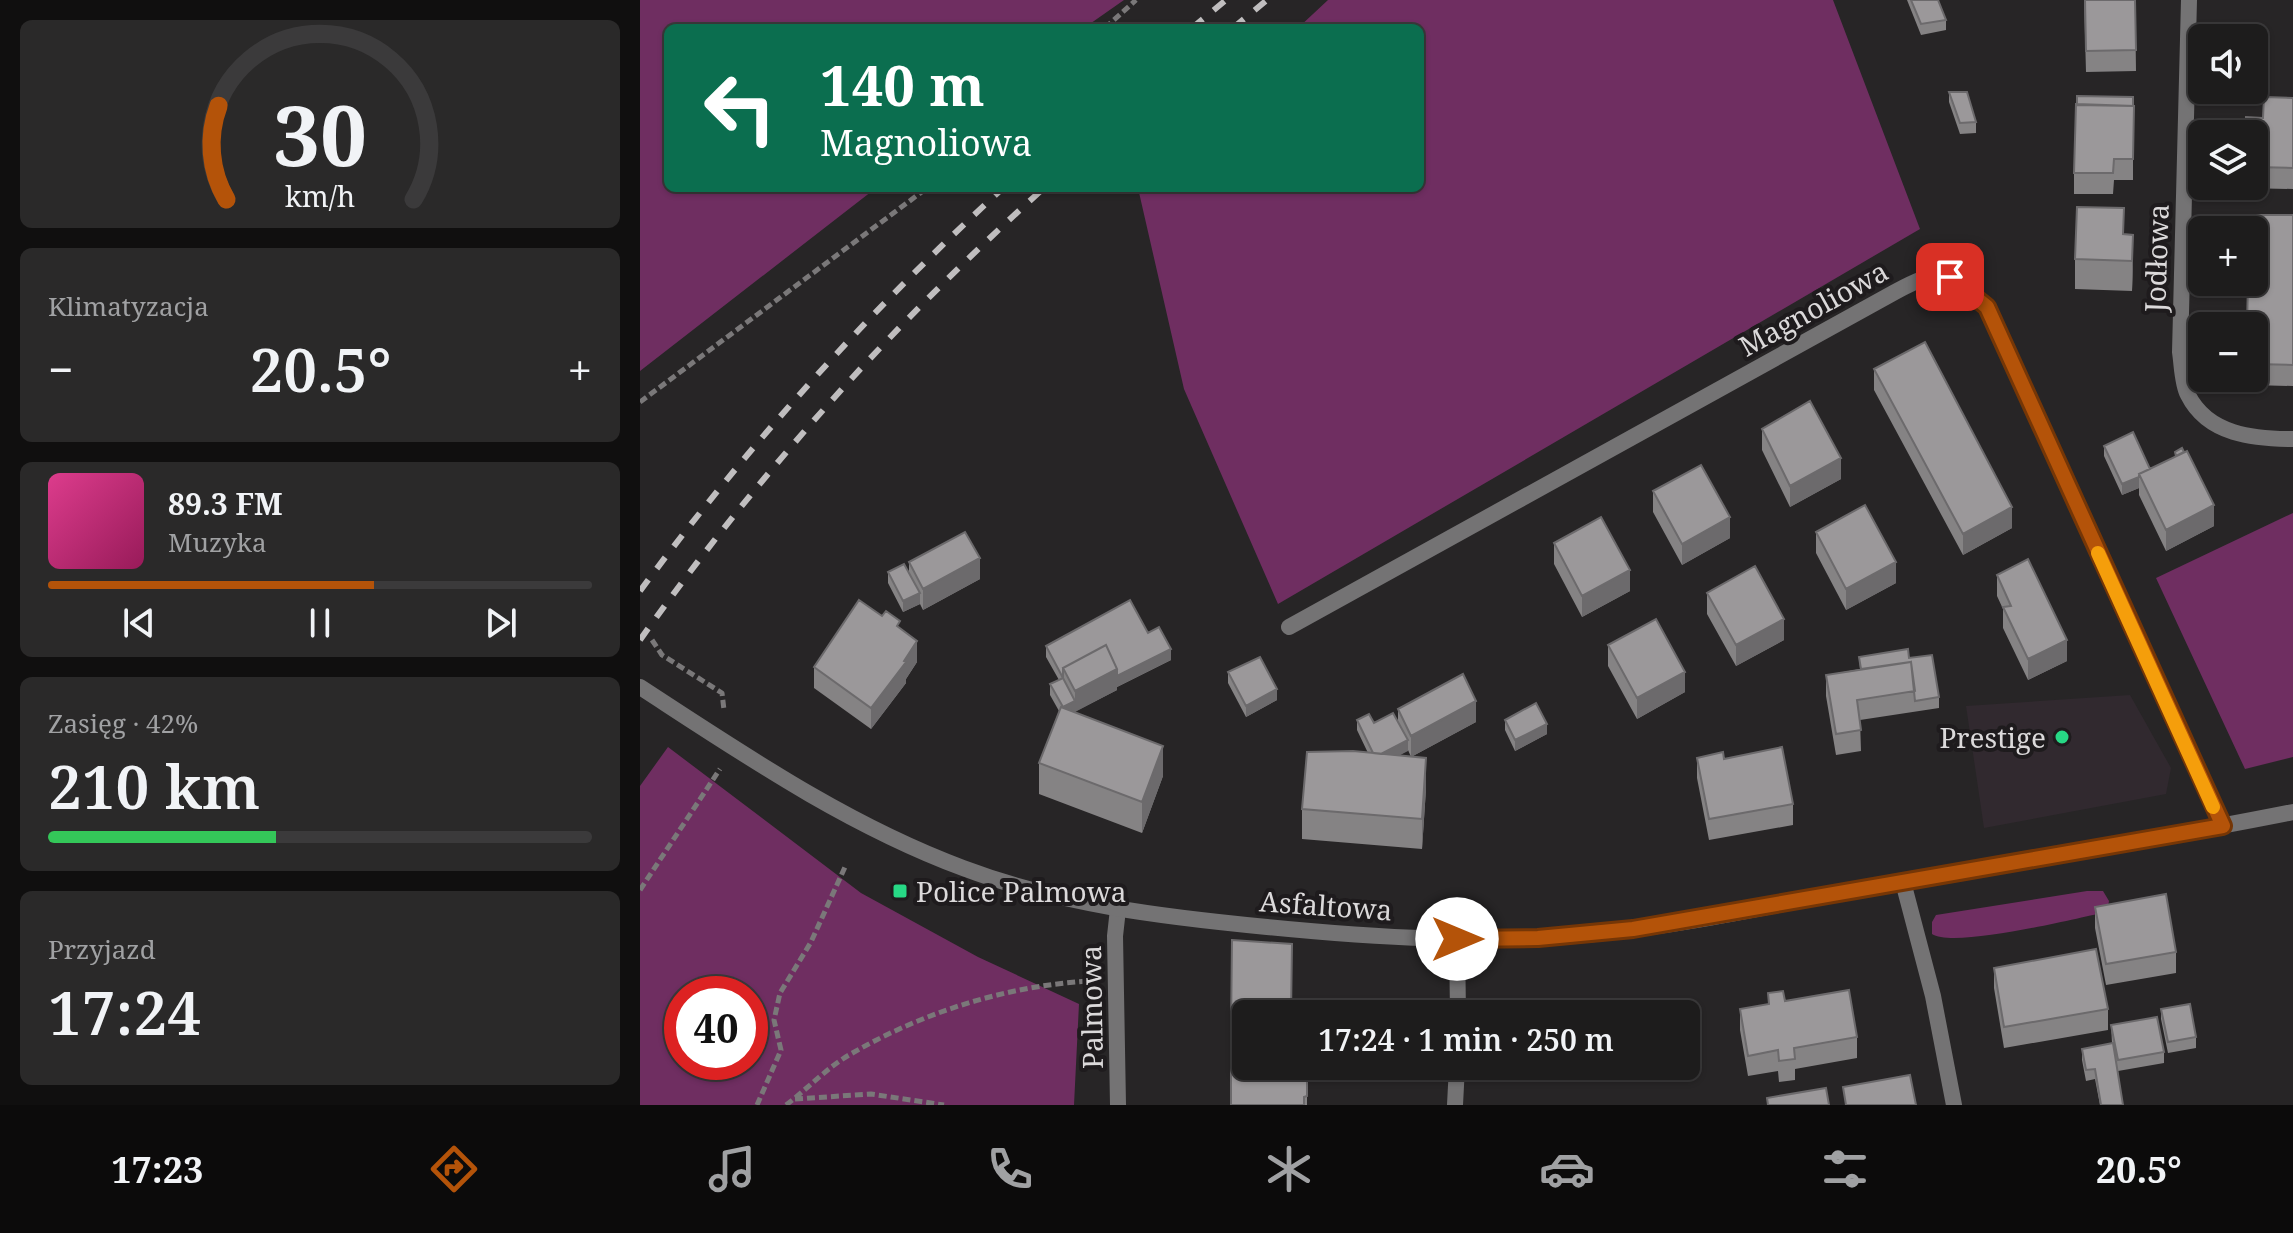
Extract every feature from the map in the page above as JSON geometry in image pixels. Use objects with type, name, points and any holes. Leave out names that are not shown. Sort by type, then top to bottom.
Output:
[{"type":"street","name":"Jodłowa","points":[[2189,0],[2180,352],[2187,395],[2209,420],[2233,433],[2262,439],[2293,439]]},
{"type":"street","name":"Magnoliowa","points":[[1289,627],[1927,275],[1950,277],[1987,307],[2223,826]]},
{"type":"street","name":"Asfaltowa","points":[[643,688],[733,747],[908,847],[1026,889],[1118,909],[1323,933],[1457,939],[1538,938],[1633,929],[2293,812]]},
{"type":"street","points":[[1903,882],[1933,996],[1954,1105]]},
{"type":"street","name":"Palmowa","points":[[1118,909],[1115,936],[1118,1105]]},
{"type":"street","points":[[1457,939],[1458,1000]]},
{"type":"street","points":[[1455,1105],[1456,1080]]},
{"type":"path","points":[[1109,24],[1136,0]]},
{"type":"path","points":[[640,402],[922,192]]},
{"type":"path","points":[[652,640],[662,655],[722,693],[724,710]]},
{"type":"path","points":[[640,890],[733,747]]},
{"type":"path","points":[[757,1105],[781,1050],[774,1020],[780,993],[811,942],[845,867]]},
{"type":"path","points":[[786,1105],[846,1056],[914,1021],[1041,984],[1089,981]]},
{"type":"path","points":[[794,1099],[871,1094],[944,1105]]},
{"type":"shaded area","points":[[640,0],[1124,0],[1090,24],[664,24],[664,192],[871,192],[640,371]]},
{"type":"shaded area","points":[[1328,0],[1833,0],[1920,229],[1278,604],[1184,389],[1139,192],[1424,192],[1424,24],[1302,24]]},
{"type":"shaded area","points":[[2293,513],[2293,757],[2245,769],[2156,578]]},
{"type":"shaded area","name":"Prestige","points":[[2130,695],[2171,768],[2166,794],[1984,828],[1966,706]]},
{"type":"shaded area","points":[[668,747],[861,893],[978,957],[1079,1004],[1074,1105],[640,1105],[640,786]]},
{"type":"shaded area","points":[[2103,891],[2109,901],[2107,912],[1989,935],[1945,938],[1932,934],[1932,922],[1936,915]]},
{"type":"building","points":[[1911,0],[1938,0],[1946,20],[1921,24]]},
{"type":"building","points":[[2085,0],[2135,0],[2136,50],[2086,51]]},
{"type":"building","points":[[1949,92],[1967,92],[1976,122],[1960,123]]},
{"type":"building","points":[[2077,96],[2133,97],[2133,106],[2077,105]]},
{"type":"building","points":[[2268,97],[2293,98],[2293,168],[2268,167],[2268,120],[2246,120],[2246,117],[2263,118],[2264,104],[2268,104]]},
{"type":"building","points":[[2076,104],[2134,106],[2133,159],[2114,159],[2113,173],[2074,173]]},
{"type":"building","points":[[2077,207],[2124,208],[2123,234],[2133,235],[2132,261],[2075,259]]},
{"type":"building","points":[[2293,215],[2293,365],[2268,364],[2268,312],[2247,312],[2248,296],[2268,296],[2268,216],[2255,216]]},
{"type":"building","points":[[1925,342],[2012,507],[1963,534],[1874,369]]},
{"type":"building","points":[[1810,401],[1841,458],[1790,486],[1762,429]]},
{"type":"building","points":[[2133,432],[2150,469],[2122,484],[2104,446]]},
{"type":"building","points":[[2187,451],[2214,505],[2166,530],[2139,474]]},
{"type":"building","points":[[1701,465],[1730,517],[1682,544],[1653,491]]},
{"type":"building","points":[[1865,505],[1896,562],[1846,589],[1816,532]]},
{"type":"building","points":[[1601,517],[1630,570],[1582,596],[1554,543]]},
{"type":"building","points":[[965,532],[980,558],[923,589],[909,562]]},
{"type":"building","points":[[2028,559],[2067,640],[2028,659],[2003,607],[2011,606],[1997,575]]},
{"type":"building","points":[[904,564],[920,593],[903,601],[888,572]]},
{"type":"building","points":[[1755,566],[1784,619],[1736,645],[1707,593]]},
{"type":"building","points":[[859,600],[882,616],[886,611],[900,621],[897,626],[917,641],[906,662],[871,708],[814,667]]},
{"type":"building","points":[[1130,600],[1148,633],[1159,627],[1171,649],[1117,676],[1106,645],[1063,668],[1063,678],[1046,646]]},
{"type":"building","points":[[1656,619],[1685,672],[1637,698],[1608,645]]},
{"type":"building","points":[[1106,645],[1117,669],[1075,691],[1063,668]]},
{"type":"building","points":[[1908,649],[1909,658],[1932,655],[1939,697],[1915,701],[1911,662],[1861,669],[1859,657]]},
{"type":"building","points":[[1260,657],[1277,689],[1246,706],[1228,672]]},
{"type":"building","points":[[1911,662],[1915,691],[1857,700],[1861,730],[1836,734],[1826,675]]},
{"type":"building","points":[[1463,674],[1476,701],[1411,736],[1398,709]]},
{"type":"building","points":[[1063,678],[1075,701],[1063,707],[1050,684]]},
{"type":"building","points":[[1536,703],[1547,724],[1515,740],[1505,720]]},
{"type":"building","points":[[1061,707],[1163,746],[1142,802],[1039,763]]},
{"type":"building","points":[[1393,713],[1408,740],[1381,754],[1373,753],[1357,720],[1369,714],[1374,723]]},
{"type":"building","points":[[1782,747],[1793,804],[1709,819],[1697,758],[1723,752],[1724,759]]},
{"type":"building","points":[[1353,751],[1426,758],[1422,819],[1302,809],[1307,752]]},
{"type":"building","points":[[2166,894],[2176,952],[2106,964],[2095,907]]},
{"type":"building","points":[[1232,940],[1292,944],[1291,1000],[1232,1000],[1231,1031]]},
{"type":"building","points":[[2096,949],[2108,1009],[2004,1027],[1994,968]]},
{"type":"building","points":[[1849,990],[1857,1037],[1794,1048],[1795,1059],[1779,1061],[1778,1050],[1748,1056],[1740,1009],[1769,1004],[1768,993],[1783,991],[1785,1001]]},
{"type":"building","points":[[2190,1004],[2196,1037],[2168,1042],[2161,1009]]},
{"type":"building","points":[[2157,1017],[2164,1052],[2118,1060],[2111,1025]]},
{"type":"building","points":[[1231,1034],[1232,1080],[1307,1080],[1304,1105],[1231,1105]]},
{"type":"building","points":[[2113,1043],[2123,1105],[2101,1105],[2095,1069],[2086,1070],[2082,1049]]},
{"type":"building","points":[[1910,1075],[1916,1105],[1846,1105],[1843,1087]]},
{"type":"building","points":[[1826,1088],[1829,1105],[1768,1105],[1767,1098]]},
{"type":"railway","points":[[1197,24],[1226,0]]},
{"type":"railway","points":[[1238,24],[1267,0]]},
{"type":"railway","points":[[640,591],[767,431],[812,380],[905,282],[999,192]]},
{"type":"railway","points":[[640,640],[731,519],[830,403],[934,292],[1040,192]]},
{"type":"slow traffic","points":[[2098,553],[2213,807]]},
{"type":"place","name":"Prestige","points":[[2062,737]]},
{"type":"place","name":"Police Palmowa","points":[[900,891]]},
{"type":"route","points":[[1457,939],[1538,938],[1633,929],[2223,826],[1987,307],[1950,277]]}]
